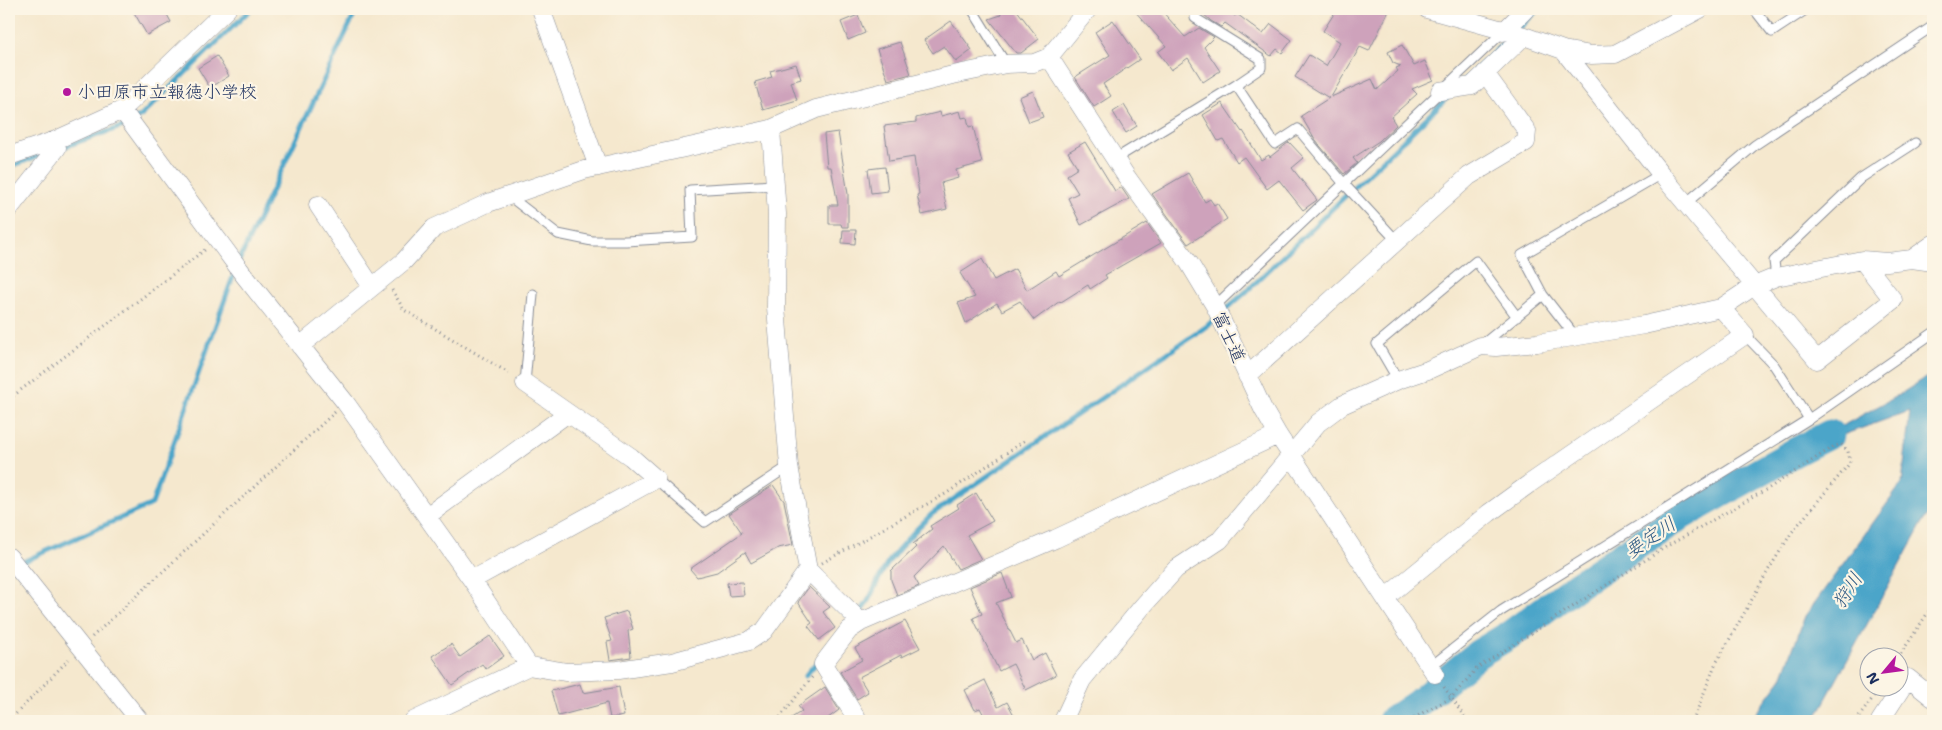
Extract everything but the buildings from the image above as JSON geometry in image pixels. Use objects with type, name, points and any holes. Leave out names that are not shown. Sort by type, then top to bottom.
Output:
[{"type":"street","points":[[9,156],[56,140],[122,110],[227,9]]},
{"type":"street","points":[[541,9],[598,166]]},
{"type":"street","points":[[300,346],[404,261],[434,228],[488,203],[598,166],[771,129],[816,109],[953,75],[1006,64],[1034,63],[1049,57],[1088,9]]},
{"type":"street","points":[[1427,9],[1474,15],[1504,32],[1524,36],[1563,50],[1591,55],[1615,54],[1700,9]]},
{"type":"street","points":[[1504,32],[1526,9]]},
{"type":"street","points":[[1440,90],[1472,86],[1524,36]]},
{"type":"street","points":[[1563,50],[1661,174],[1817,360],[1893,300],[1862,260]]},
{"type":"street","name":"富士道","points":[[1049,57],[1126,176],[1189,263],[1215,306],[1263,409],[1433,671]]},
{"type":"street","points":[[1247,376],[1469,176],[1526,142],[1527,131],[1485,73]]},
{"type":"street","points":[[122,110],[232,260],[346,402],[472,580],[529,666]]},
{"type":"street","points":[[771,129],[777,214],[776,308],[789,466],[808,570],[861,622]]},
{"type":"street","points":[[9,209],[57,148],[56,140]]},
{"type":"street","points":[[318,206],[379,282]]},
{"type":"street","points":[[1912,259],[1933,244]]},
{"type":"street","points":[[1063,721],[1082,680],[1142,606],[1176,569],[1220,540],[1318,423],[1342,406],[1398,380],[1428,370],[1481,346],[1520,345],[1644,325],[1721,308],[1754,286],[1776,277],[1862,260],[1887,262],[1912,259],[1933,262]]},
{"type":"street","points":[[1385,598],[1489,513],[1528,484],[1745,335],[1721,308]]},
{"type":"street","points":[[472,580],[656,479],[631,458],[525,383]]},
{"type":"street","points":[[427,516],[568,413]]},
{"type":"street","points":[[858,721],[823,664],[850,630],[861,622],[1055,539],[1278,434]]},
{"type":"street","points":[[10,560],[140,721]]},
{"type":"street","points":[[413,721],[529,666],[566,672],[618,670],[672,662],[749,641],[764,630],[808,570]]},
{"type":"street","points":[[1880,721],[1908,678],[1933,698]]},
{"type":"lane","points":[[972,9],[1006,64]]},
{"type":"lane","points":[[1115,159],[1261,68],[1261,59],[1195,18],[1196,9]]},
{"type":"lane","points":[[1754,9],[1772,32],[1808,9]]},
{"type":"lane","points":[[1686,203],[1755,146],[1933,26]]},
{"type":"lane","points":[[1215,306],[1345,184],[1440,90],[1504,32]]},
{"type":"lane","points":[[1236,85],[1275,144],[1298,128],[1345,184],[1396,240]]},
{"type":"lane","points":[[1776,277],[1774,260],[1861,178],[1915,143]]},
{"type":"lane","points":[[1575,336],[1543,295],[1522,255],[1661,174]]},
{"type":"lane","points":[[509,196],[558,234],[592,240],[626,241],[692,237],[690,190],[775,185]]},
{"type":"lane","points":[[1398,380],[1378,344],[1476,261],[1517,317]]},
{"type":"lane","points":[[525,383],[533,294]]},
{"type":"lane","points":[[1481,346],[1543,295]]},
{"type":"lane","points":[[1433,671],[1500,611],[1809,419],[1933,333]]},
{"type":"lane","points":[[1745,335],[1774,365],[1809,419]]},
{"type":"lane","points":[[656,479],[705,522],[789,466]]},
{"type":"path","points":[[9,398],[218,240]]},
{"type":"path","points":[[379,282],[404,310],[525,383]]},
{"type":"path","points":[[9,721],[80,648],[346,402]]},
{"type":"path","points":[[808,570],[947,493],[1024,441]]},
{"type":"path","points":[[1410,721],[1452,698],[1477,668],[1669,545],[1841,444],[1848,451],[1850,463],[1792,532],[1769,570],[1715,665],[1694,721]]},
{"type":"path","points":[[1905,648],[1933,605]]},
{"type":"path","points":[[777,721],[823,664]]},
{"type":"path","points":[[1452,698],[1467,721]]},
{"type":"path","points":[[1856,721],[1873,698]]},
{"type":"water","name":"狩川","points":[[1933,373],[1933,504],[1814,721],[1750,721],[1782,678],[1805,616],[1902,483],[1910,411],[1795,452],[1902,393]]},
{"type":"waterway","points":[[61,148],[124,126],[141,116],[251,9]]},
{"type":"waterway","points":[[238,263],[357,9]]},
{"type":"waterway","points":[[1518,29],[1539,9]]},
{"type":"waterway","points":[[1464,81],[1510,37]]},
{"type":"waterway","points":[[858,615],[893,556],[932,514],[1207,326],[1247,291],[1449,96]]},
{"type":"waterway","points":[[9,167],[46,153]]},
{"type":"waterway","points":[[18,564],[152,504],[235,271]]},
{"type":"waterway","name":"要定川","points":[[1392,721],[1417,704],[1478,654],[1511,634],[1579,584],[1679,517],[1830,434]]},
{"type":"waterway","points":[[805,676],[818,661]]},
{"type":"place","name":"小田原市立報徳小学校","points":[[67,92]]}]
